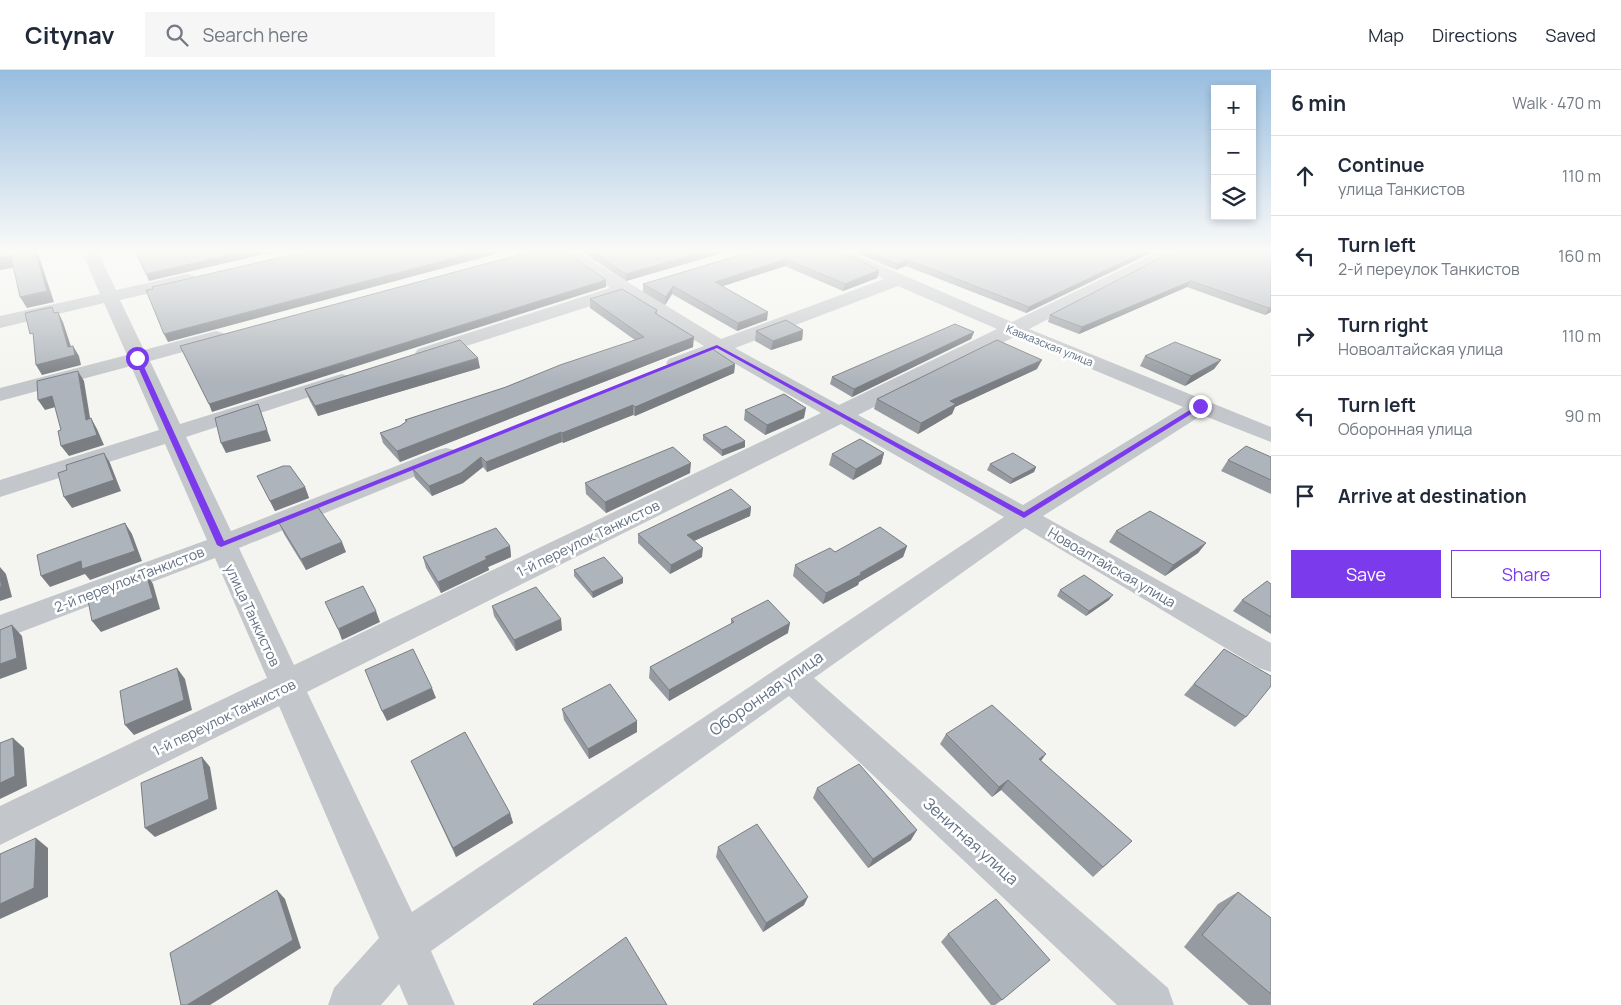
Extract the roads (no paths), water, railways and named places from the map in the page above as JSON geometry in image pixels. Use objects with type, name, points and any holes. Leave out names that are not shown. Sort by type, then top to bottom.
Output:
[{"type":"street","name":"улица Танкистов","points":[[108,294],[221,545],[432,1005]]},
{"type":"street","points":[[0,322],[125,294]]},
{"type":"street","points":[[406,359],[611,294]]},
{"type":"street","name":"Новоалтайская улица","points":[[628,294],[717,346],[1024,516],[1271,659]]},
{"type":"street","points":[[653,372],[717,346],[860,294]]},
{"type":"street","name":"Кавказская улица","points":[[933,294],[1014,330],[1200,406],[1267,428]]},
{"type":"street","name":"1-й переулок Танкистов","points":[[0,826],[1087,294]]},
{"type":"street","points":[[0,395],[233,332]]},
{"type":"street","points":[[0,489],[360,374]]},
{"type":"street","name":"Оборонная улица","points":[[351,1005],[404,943],[1024,516],[1200,406]]},
{"type":"street","name":"2-й переулок Танкистов","points":[[0,628],[221,545],[469,445]]},
{"type":"street","name":"Зенитная улица","points":[[790,677],[1151,1005]]}]
